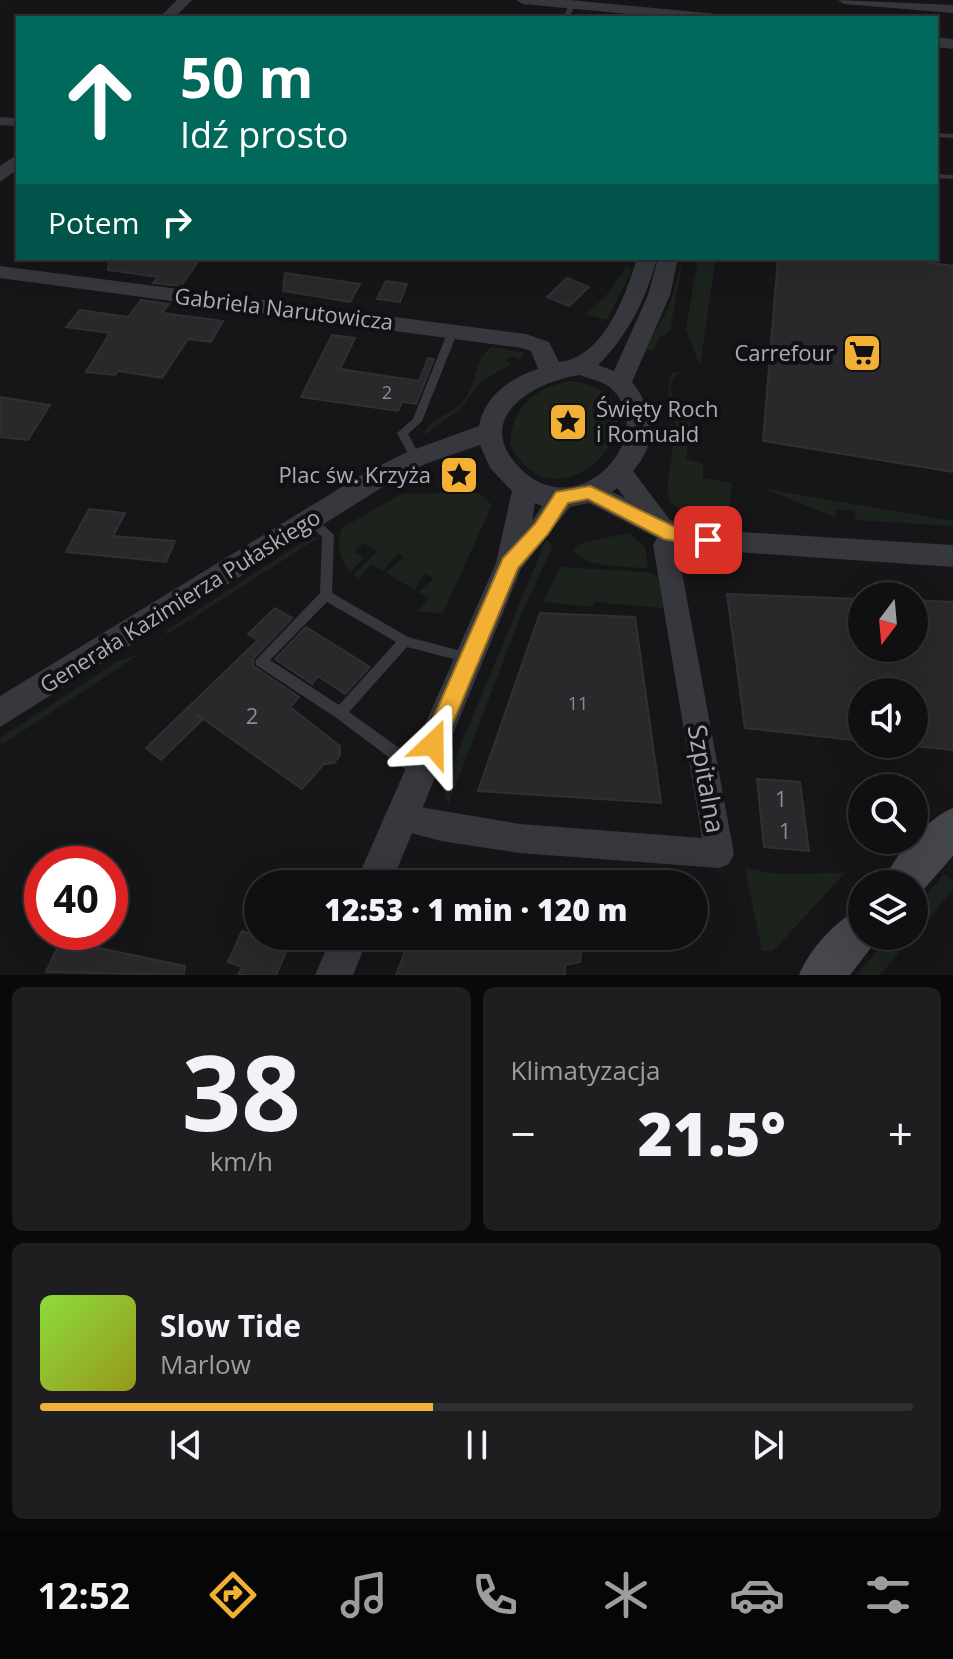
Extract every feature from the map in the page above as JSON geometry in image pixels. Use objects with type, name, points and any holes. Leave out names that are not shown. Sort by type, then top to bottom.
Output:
[{"type":"main road","points":[[916,870],[944,843]]},
{"type":"main road","points":[[821,975],[848,945]]},
{"type":"street","points":[[168,16],[185,0]]},
{"type":"street","points":[[523,0],[569,12],[708,12]]},
{"type":"street","points":[[844,0],[953,9]]},
{"type":"street","points":[[0,176],[16,161]]},
{"type":"street","points":[[582,367],[605,344],[636,301],[646,260]]},
{"type":"street","points":[[620,383],[659,295],[668,260]]},
{"type":"street","name":"Gabriela Narutowicza","points":[[0,272],[526,341],[541,347],[550,370]]},
{"type":"street","points":[[582,367],[620,383],[634,399],[641,417],[641,436],[634,455],[620,472],[590,492],[549,497],[525,489],[499,461],[492,431],[495,410],[507,393],[526,379],[550,370],[582,367]]},
{"type":"street","name":"Generała Kazimierza Pułaskiego","points":[[0,713],[416,458],[492,431]]},
{"type":"street","points":[[620,472],[665,530]]},
{"type":"street","points":[[379,870],[510,563],[525,489]]},
{"type":"street","points":[[590,492],[665,530],[708,540],[953,556]]},
{"type":"street","points":[[510,563],[541,529],[563,497]]},
{"type":"street","name":"Szpitalna","points":[[402,818],[446,829],[525,838],[719,854],[665,545],[665,530]]},
{"type":"street","points":[[334,975],[345,950]]},
{"type":"lane","points":[[416,458],[402,433],[417,421],[453,331]]},
{"type":"lane","points":[[311,520],[328,535],[326,595],[261,661],[421,772]]},
{"type":"lane","points":[[326,595],[405,641],[469,658]]},
{"type":"lane","points":[[340,713],[405,641]]},
{"type":"shaded area","points":[[683,260],[670,331],[659,338],[653,351],[645,349],[669,307]]},
{"type":"shaded area","points":[[698,260],[715,262],[700,366],[686,329]]},
{"type":"shaded area","points":[[626,267],[632,270],[607,320],[586,314],[605,297]]},
{"type":"shaded area","points":[[492,347],[525,353],[518,360],[512,356],[506,360],[511,364],[481,382],[459,410],[424,435],[435,421],[462,403],[481,358]]},
{"type":"shaded area","points":[[671,373],[681,373],[675,376],[670,387],[678,411],[692,413],[686,459],[703,464],[703,478],[732,483],[729,510],[723,518],[697,518],[670,503],[667,489],[676,426],[668,396]]},
{"type":"shaded area","points":[[571,381],[603,392],[616,411],[615,434],[602,455],[582,472],[557,479],[532,471],[510,445],[511,432],[527,401],[546,388]]},
{"type":"shaded area","points":[[766,489],[953,521],[953,526],[856,520],[854,510],[834,510],[836,518]]},
{"type":"shaded area","points":[[401,494],[480,494],[492,505],[443,613],[417,612],[429,598],[418,592],[434,579],[425,573],[415,590],[386,573],[404,557],[398,553],[383,571],[371,564],[359,578],[353,575],[378,551],[363,543],[355,552],[364,558],[350,572],[346,567],[339,546],[342,528]]},
{"type":"shaded area","points":[[629,533],[645,547],[648,566],[645,568],[595,563],[578,556],[573,550],[584,542]]},
{"type":"shaded area","points":[[312,536],[318,538],[166,635],[167,630]]},
{"type":"shaded area","points":[[546,540],[553,546],[523,610],[448,805],[443,788]]},
{"type":"shaded area","points":[[560,567],[647,572],[658,577],[663,608],[594,602],[593,607],[544,602]]},
{"type":"shaded area","points":[[140,654],[0,746],[0,738],[118,661]]},
{"type":"shaded area","points":[[745,868],[777,874],[845,873],[773,951],[762,951]]},
{"type":"shaded area","points":[[944,874],[953,881],[953,890],[928,919],[928,893]]},
{"type":"shaded area","points":[[878,950],[896,950],[899,953],[880,975],[856,975]]},
{"type":"building","points":[[109,260],[198,262],[181,286],[153,283],[158,277],[108,270]]},
{"type":"building","name":"Carrefour","points":[[778,260],[914,260],[953,266],[953,472],[763,441]]},
{"type":"building","points":[[285,273],[360,284],[350,302],[283,291]]},
{"type":"building","points":[[567,278],[589,287],[569,306],[547,297]]},
{"type":"building","points":[[386,281],[407,284],[400,302],[377,299]]},
{"type":"building","points":[[141,300],[169,304],[162,313],[223,321],[211,342],[188,339],[162,378],[118,371],[115,375],[86,372],[110,333],[66,327],[80,310],[128,317]]},
{"type":"building","points":[[332,335],[355,338],[340,369],[419,381],[428,358],[434,359],[416,404],[402,402],[398,411],[301,397]]},
{"type":"building","points":[[0,397],[50,405],[28,440],[0,437]]},
{"type":"building","points":[[89,509],[125,513],[113,536],[175,541],[166,562],[66,552]]},
{"type":"building","points":[[727,594],[848,598],[848,662],[928,662],[928,601],[953,602],[953,750],[928,747],[928,678],[848,678],[848,739],[745,728]]},
{"type":"building","points":[[275,608],[292,618],[253,659],[253,666],[299,697],[290,707],[340,746],[340,755],[334,763],[324,764],[302,789],[195,713],[202,720],[161,760],[146,748],[258,640],[248,634]]},
{"type":"building","points":[[540,613],[635,617],[661,803],[478,791]]},
{"type":"building","points":[[306,627],[370,667],[345,694],[318,676],[312,684],[275,659]]},
{"type":"building","points":[[757,779],[800,782],[809,851],[764,847]]},
{"type":"building","points":[[242,931],[244,950],[287,950],[276,975],[238,975],[242,967],[228,962]]},
{"type":"building","points":[[56,950],[109,950],[185,966],[184,975],[46,972]]},
{"type":"building","points":[[406,950],[581,950],[580,962],[565,965],[565,975],[396,975]]},
{"type":"place","name":"Carrefour","points":[[862,353]]},
{"type":"place","name":"Święty Roch i Romuald","points":[[568,422]]},
{"type":"place","name":"Plac św. Krzyża","points":[[459,475]]},
{"type":"route","points":[[433,744],[510,563],[541,529],[563,497],[590,492],[671,533],[708,540]]}]
